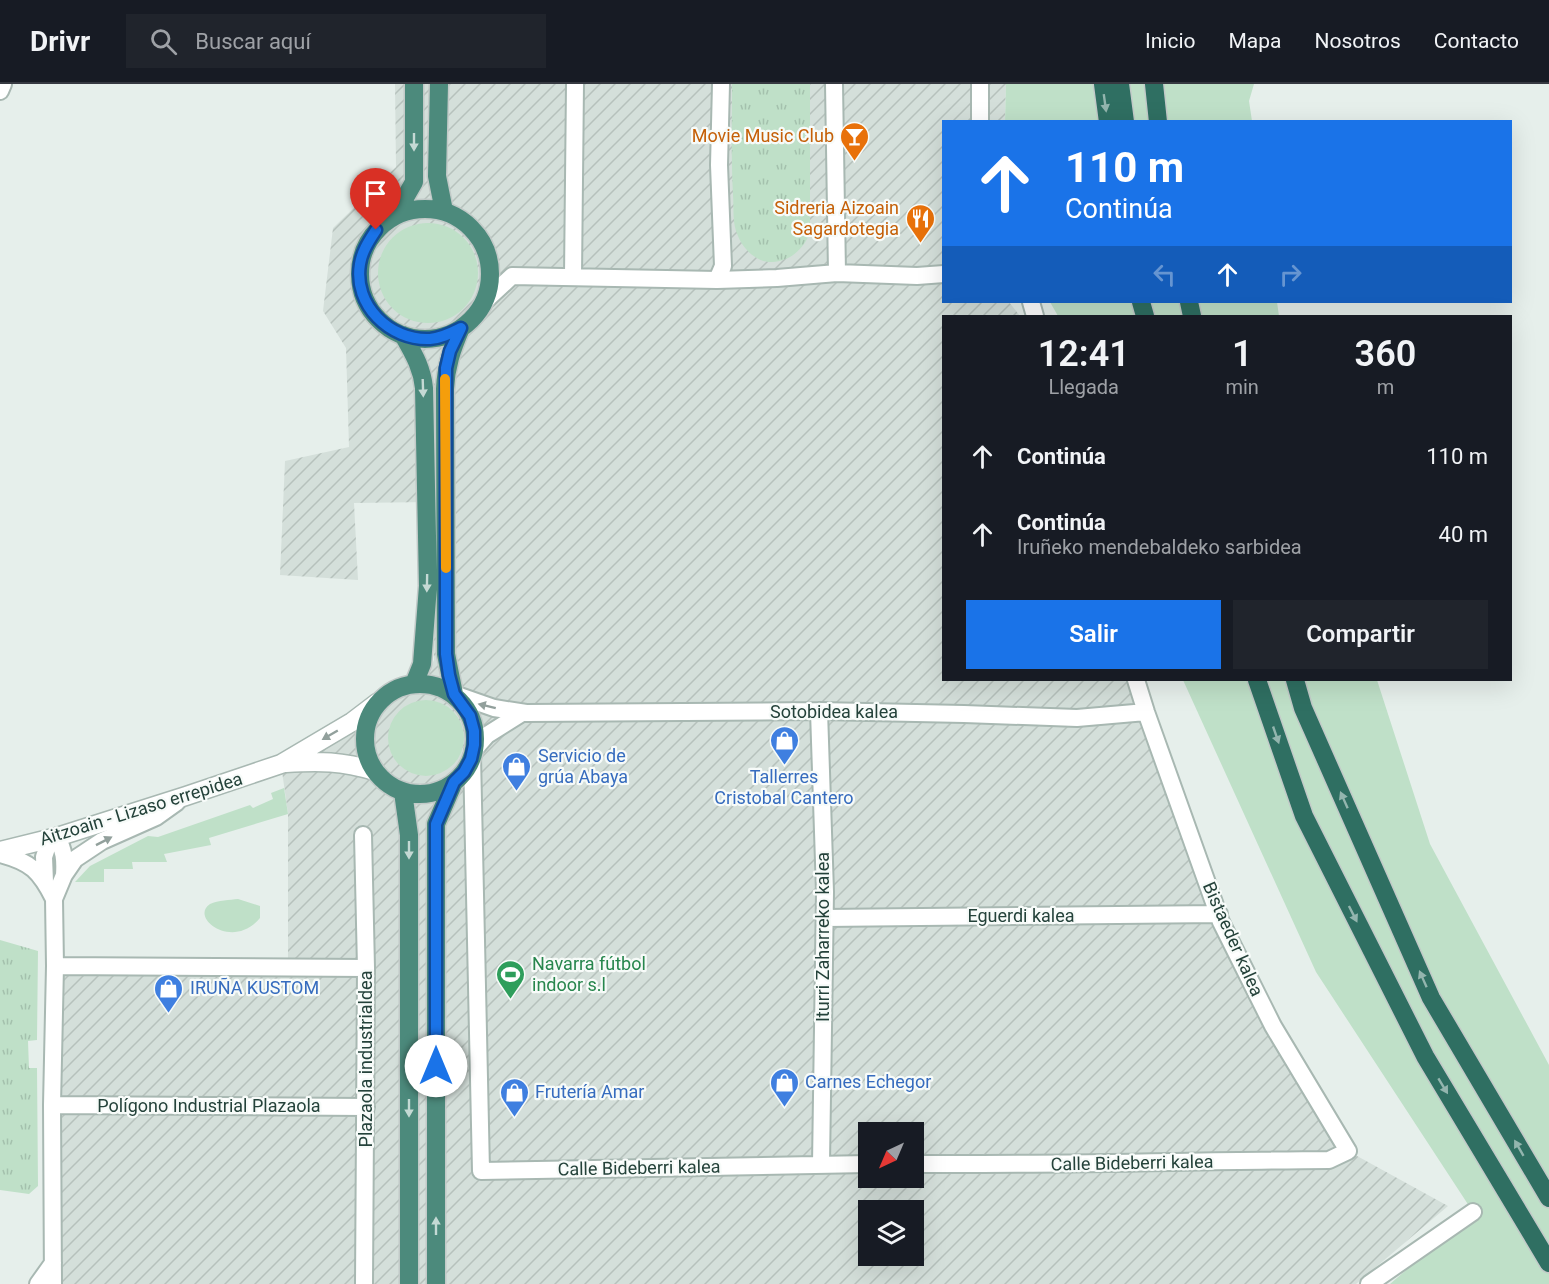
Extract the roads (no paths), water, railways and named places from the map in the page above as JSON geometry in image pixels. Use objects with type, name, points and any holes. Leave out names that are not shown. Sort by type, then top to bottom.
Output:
[{"type":"highway","points":[[395,215],[420,208],[444,211],[469,225],[485,248],[490,276],[483,303],[474,317],[461,328],[433,339],[417,339],[390,329],[369,308],[360,280],[363,252],[376,230],[395,215],[414,182],[414,84]]},
{"type":"highway","points":[[440,84],[438,176],[444,211]]},
{"type":"highway","points":[[1103,84],[1108,120]]},
{"type":"highway","points":[[1120,84],[1125,120]]},
{"type":"highway","points":[[1154,84],[1158,120]]},
{"type":"highway","points":[[454,694],[431,685],[414,684],[392,691],[377,703],[366,727],[366,750],[375,771],[388,784],[403,792],[417,794],[443,789],[464,772],[473,753],[474,731],[470,716],[454,694],[446,654],[445,389],[450,351],[461,328]]},
{"type":"highway","points":[[403,335],[417,358],[423,374],[424,388],[428,586],[423,656],[414,684]]},
{"type":"highway","points":[[1257,681],[1304,816],[1425,1056],[1549,1263]]},
{"type":"highway","points":[[1294,681],[1303,708],[1431,998],[1549,1198]]},
{"type":"highway","points":[[436,1284],[436,824],[454,782]]},
{"type":"highway","points":[[403,792],[409,835],[409,1284]]},
{"type":"street","points":[[0,91],[3,84]]},
{"type":"street","points":[[573,276],[575,84]]},
{"type":"street","points":[[717,280],[723,266],[719,165],[721,84]]},
{"type":"street","points":[[834,84],[837,273]]},
{"type":"street","points":[[980,84],[980,120]]},
{"type":"street","points":[[483,303],[512,276],[717,280],[837,273],[917,276],[942,274]]},
{"type":"street","name":"Bistaeder kalea","points":[[1136,681],[1219,914],[1273,1026],[1348,1151]]},
{"type":"street","name":"Sotobidea kalea","points":[[454,694],[494,708],[522,713],[819,711],[1077,718],[1146,712]]},
{"type":"street","points":[[281,764],[352,722],[377,703]]},
{"type":"street","name":"Iturri Zaharreko kalea","points":[[819,711],[824,918],[820,1164]]},
{"type":"street","points":[[473,753],[487,735],[522,713]]},
{"type":"street","name":"Calle Bideberri kalea","points":[[473,753],[481,1171],[858,1164]]},
{"type":"street","points":[[281,764],[322,761],[349,763],[375,771]]},
{"type":"street","name":"Aitzoain - Lizaso errepidea","points":[[0,852],[53,838],[281,764]]},
{"type":"street","points":[[53,1284],[52,1105],[56,966],[54,899],[64,875],[75,859],[102,841],[156,817],[186,796]]},
{"type":"street","name":"Plazaola industrialdea","points":[[363,835],[366,968],[364,1284]]},
{"type":"street","points":[[45,882],[44,857],[53,838],[63,847],[64,875]]},
{"type":"street","points":[[0,852],[23,861],[35,869],[54,899]]},
{"type":"street","name":"Eguerdi kalea","points":[[824,918],[1219,914]]},
{"type":"street","points":[[56,966],[366,968]]},
{"type":"street","name":"Polígono Industrial Plazaola","points":[[52,1105],[366,1107]]},
{"type":"street","name":"Calle Bideberri kalea","points":[[924,1164],[1041,1165],[1329,1160],[1348,1151]]},
{"type":"street","points":[[1369,1284],[1473,1212]]},
{"type":"street","points":[[38,1284],[52,1263]]},
{"type":"place","name":"Movie Music Club","points":[[855,162]]},
{"type":"place","name":"Sidreria Aizoain Sagardotegia","points":[[920,244]]},
{"type":"place","name":"Tallerres Cristobal Cantero","points":[[784,766]]},
{"type":"place","name":"Servicio de grúa Abaya","points":[[517,792]]},
{"type":"place","name":"Navarra fútbol indoor s.l","points":[[511,1000]]},
{"type":"place","name":"IRUÑA KUSTOM","points":[[169,1014]]},
{"type":"place","name":"Carnes Echegor","points":[[784,1108]]},
{"type":"place","name":"Frutería Amar","points":[[514,1118]]}]
